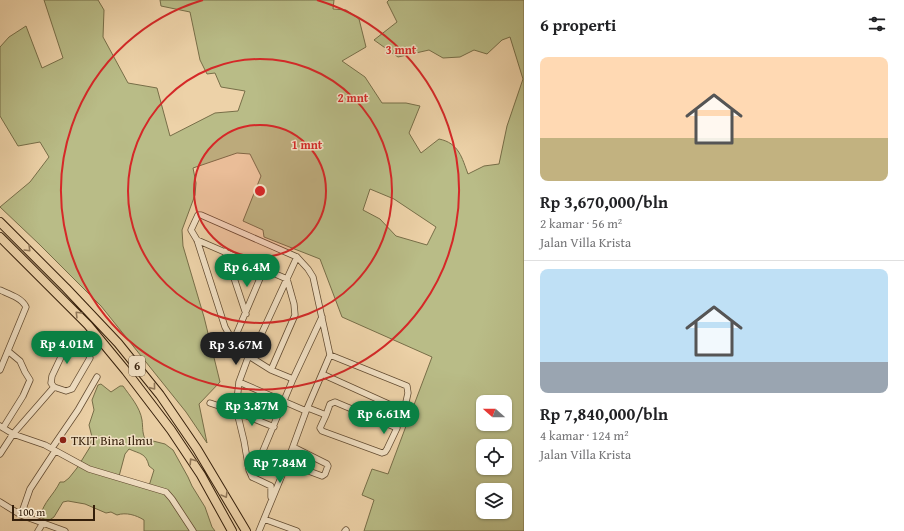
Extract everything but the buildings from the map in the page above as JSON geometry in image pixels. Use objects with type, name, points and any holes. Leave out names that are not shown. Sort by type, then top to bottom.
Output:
[{"type":"highway","name":"6","points":[[0,222],[118,343],[160,395],[197,449],[246,531]]},
{"type":"highway","name":"6","points":[[0,237],[88,325],[126,371],[171,430],[201,475],[232,531]]},
{"type":"street","points":[[259,531],[330,355],[313,277],[297,257],[198,215],[191,230],[197,240],[225,327],[233,342],[252,358],[271,370],[293,379]]},
{"type":"street","points":[[197,240],[287,279]]},
{"type":"street","points":[[225,251],[246,314]]},
{"type":"street","points":[[267,511],[272,493],[271,486],[252,477],[249,470],[246,446],[237,412],[237,392],[249,355],[254,350],[297,257]]},
{"type":"street","points":[[233,342],[264,269]]},
{"type":"street","points":[[271,370],[295,315],[294,304],[287,279]]},
{"type":"street","points":[[0,290],[16,297],[25,304],[26,307],[0,370]]},
{"type":"street","points":[[252,477],[285,402],[293,379],[322,317]]},
{"type":"street","points":[[74,339],[87,351],[90,358],[72,389],[66,391],[54,386],[51,383],[52,376],[69,340],[74,339]]},
{"type":"street","points":[[8,351],[20,361],[30,380],[23,396],[1,427],[13,434],[54,450],[89,469],[166,492],[193,531]]},
{"type":"street","points":[[322,374],[404,411],[408,393],[407,386],[330,355]]},
{"type":"street","points":[[21,515],[30,489],[97,378]]},
{"type":"street","points":[[240,382],[285,402],[326,415]]},
{"type":"street","points":[[0,454],[13,434],[54,386]]},
{"type":"street","points":[[335,402],[397,428],[387,449],[382,453],[322,431],[320,428],[326,415],[330,404],[335,402]]},
{"type":"street","points":[[210,403],[274,427]]},
{"type":"street","points":[[287,463],[322,476],[328,468],[327,464],[293,447]]},
{"type":"street","points":[[0,502],[21,515],[65,531]]},
{"type":"street","points":[[264,519],[297,531]]},
{"type":"street","points":[[38,531],[42,523]]},
{"type":"green space","points":[[44,0],[98,0],[104,10],[103,37],[128,83],[157,88],[170,136],[215,113],[238,111],[245,91],[221,87],[215,73],[207,74],[200,60],[190,12],[161,6],[160,0],[334,0],[333,9],[346,10],[359,19],[366,47],[342,61],[365,77],[382,103],[406,103],[420,106],[409,133],[421,153],[439,139],[446,141],[459,152],[468,174],[484,166],[499,164],[507,126],[523,79],[510,37],[502,40],[487,54],[474,50],[460,57],[443,58],[429,50],[398,57],[374,40],[397,22],[387,2],[389,0],[524,0],[524,531],[364,531],[374,500],[362,495],[372,469],[388,474],[432,357],[342,317],[320,259],[264,237],[263,230],[243,221],[261,176],[250,154],[237,153],[193,168],[196,183],[195,195],[182,230],[183,246],[204,317],[220,382],[199,404],[207,443],[186,412],[101,306],[0,207],[30,182],[49,157],[40,142],[18,146],[0,116],[0,47],[9,37],[26,26],[42,68],[63,58]],"holes":[[[370,189],[394,199],[436,227],[427,245],[396,236],[380,219],[363,210]]]},
{"type":"green space","points":[[101,384],[111,392],[120,386],[123,386],[141,415],[145,439],[165,444],[173,450],[205,507],[212,527],[215,531],[144,531],[144,520],[131,514],[117,515],[111,512],[106,513],[85,504],[68,501],[63,502],[54,517],[48,521],[40,517],[46,503],[60,482],[64,482],[69,478],[90,447],[92,437],[89,425],[94,410],[92,400],[98,385]],"holes":[[[129,449],[144,456],[149,466],[154,470],[148,489],[118,480],[125,454]]]},
{"type":"place","name":"TKIT Bina Ilmu","points":[[63,440]]}]
